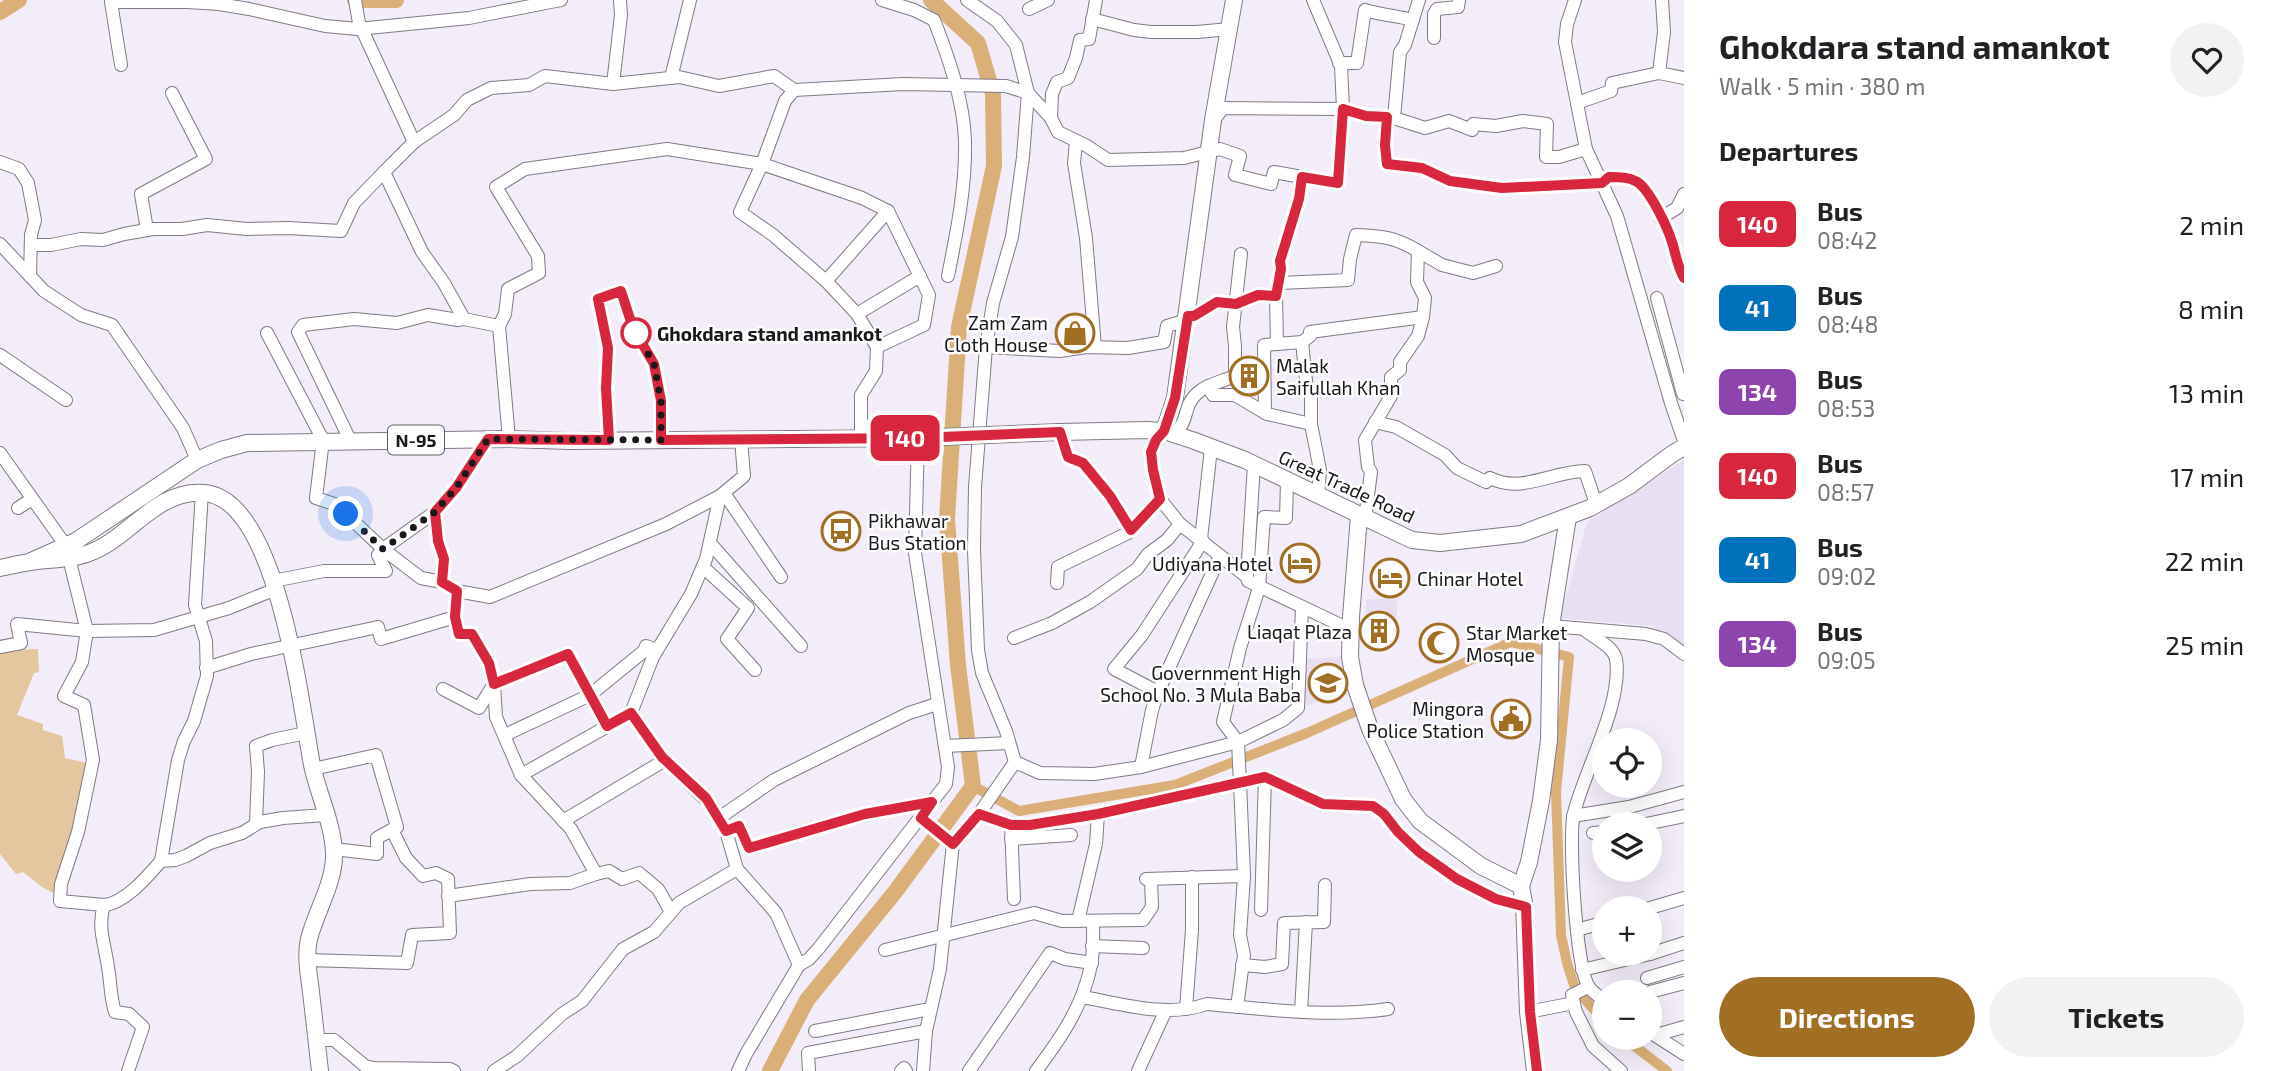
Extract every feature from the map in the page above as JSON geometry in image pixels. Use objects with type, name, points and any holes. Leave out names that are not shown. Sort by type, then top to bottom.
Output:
[{"type":"main road","points":[[1170,433],[1188,318],[1213,120],[1234,0]]},
{"type":"main road","name":"Great Trade Road","points":[[1060,432],[1108,429],[1170,433],[1254,464],[1412,540],[1440,543],[1521,534],[1568,517],[1629,486],[1684,447]]},
{"type":"main road","name":"N-95","points":[[0,568],[67,552],[197,460],[247,443],[323,440],[861,439],[1060,432]]},
{"type":"main road","points":[[67,552],[87,554],[108,545],[142,516],[161,504],[202,492],[221,496],[235,507],[248,524],[274,585],[291,646],[313,769],[334,849],[334,865],[309,941],[307,960],[320,1071]]},
{"type":"main road","points":[[1362,517],[1350,657],[1355,685],[1370,729],[1403,799],[1420,821],[1481,866],[1521,886]]},
{"type":"main road","points":[[1536,1071],[1529,1012],[1525,907],[1521,886],[1529,862],[1541,801],[1549,740],[1550,633],[1568,517]]},
{"type":"street","points":[[355,0],[360,26],[414,142]]},
{"type":"street","points":[[121,65],[111,2],[219,4],[325,26],[360,26],[469,18],[561,0]]},
{"type":"street","points":[[613,84],[621,15],[620,0]]},
{"type":"street","points":[[671,78],[690,0]]},
{"type":"street","points":[[882,0],[914,10],[933,20],[957,85],[965,139],[962,202],[948,276]]},
{"type":"street","points":[[967,0],[997,21],[1016,45],[1028,93],[1012,237],[993,303],[986,347],[975,487],[978,650],[982,673],[1015,762],[1040,773],[1094,774],[1141,766],[1238,741],[1283,720],[1298,708],[1302,608]]},
{"type":"street","points":[[1029,9],[1048,0]]},
{"type":"street","points":[[1051,118],[1052,94],[1057,82],[1068,78],[1080,40],[1088,39],[1096,0]]},
{"type":"street","points":[[31,244],[51,245],[81,239],[103,240],[148,230],[207,225],[341,232],[355,203],[414,142],[454,115],[467,100],[491,88],[529,85],[545,76],[613,84],[679,77],[719,86],[774,76],[794,90],[903,84],[1006,86],[1028,93],[1051,118],[1058,132],[1108,160],[1184,158],[1220,149],[1240,156],[1235,175],[1271,184],[1274,173],[1338,183],[1343,109],[1339,64],[1313,0]]},
{"type":"street","points":[[1419,0],[1405,45],[1400,52],[1385,145],[1387,164],[1422,168],[1450,181],[1502,188],[1602,183],[1609,177],[1624,177],[1639,183],[1678,239],[1679,269],[1684,278]]},
{"type":"street","points":[[1434,38],[1434,13],[1437,9],[1458,7],[1459,0]]},
{"type":"street","points":[[1575,0],[1567,24],[1566,42],[1586,149],[1617,216],[1684,441]]},
{"type":"street","points":[[1659,73],[1664,32],[1662,0]]},
{"type":"street","points":[[1339,64],[1357,63],[1365,10],[1413,20]]},
{"type":"street","points":[[1092,19],[1151,32],[1230,29]]},
{"type":"street","points":[[1577,103],[1611,91],[1612,83],[1659,73],[1684,78]]},
{"type":"street","points":[[794,90],[785,101],[762,164],[740,212],[773,235],[826,281],[856,314],[877,347],[876,371],[861,396],[861,439]]},
{"type":"street","points":[[148,230],[141,194],[206,159],[172,93]]},
{"type":"street","points":[[1213,120],[1223,108],[1343,109],[1425,128],[1449,121],[1472,130],[1473,124],[1496,126],[1523,121],[1540,122],[1547,124],[1546,157],[1559,157],[1586,149]]},
{"type":"street","points":[[1076,142],[1074,163],[1086,238],[1095,346]]},
{"type":"street","points":[[509,439],[499,326],[505,314],[508,289],[539,273],[538,256],[496,187],[525,169],[667,149],[762,164],[862,198],[888,211],[929,295],[924,325],[877,347]]},
{"type":"street","points":[[0,162],[19,169],[28,183],[35,220],[30,276]]},
{"type":"street","points":[[384,173],[422,251],[464,319]]},
{"type":"street","points":[[1277,345],[1280,261],[1299,199],[1302,177]]},
{"type":"street","points":[[1661,218],[1677,208],[1684,194]]},
{"type":"street","points":[[826,281],[888,211]]},
{"type":"street","points":[[986,347],[1060,351],[1095,346],[1128,348],[1164,342],[1167,326],[1194,316],[1217,302],[1236,304],[1277,290],[1348,280],[1356,235],[1385,236],[1406,244],[1442,265],[1473,274],[1496,266]]},
{"type":"street","points":[[0,244],[44,291],[80,315],[112,325],[183,428],[197,460]]},
{"type":"street","points":[[1362,517],[1371,472],[1365,440],[1391,396],[1391,377],[1400,370],[1400,362],[1418,337],[1423,317],[1425,298],[1417,282],[1418,251]]},
{"type":"street","points":[[1241,254],[1233,327],[1235,376],[1208,386],[1192,398],[1185,421],[1156,440],[1151,452],[1160,499],[1180,524],[1247,577],[1248,581],[1351,630]]},
{"type":"street","points":[[856,314],[920,276]]},
{"type":"street","points":[[609,440],[606,388],[608,348],[598,299],[621,291],[633,328],[654,364],[661,401],[661,440]]},
{"type":"street","points":[[1657,298],[1683,393],[1671,402]]},
{"type":"street","points":[[350,440],[299,332],[303,326],[354,319],[397,323],[428,315],[499,326]]},
{"type":"street","points":[[1265,413],[1264,345],[1303,342],[1310,336],[1310,332],[1423,317]]},
{"type":"street","points":[[267,333],[323,440],[316,498],[349,509],[346,514],[383,549],[421,578],[442,582],[457,591],[490,597],[666,524],[722,495],[744,475],[741,439]]},
{"type":"street","points":[[1303,342],[1307,390],[1311,391],[1311,424],[1320,470],[1318,496]]},
{"type":"street","points":[[0,355],[66,400]]},
{"type":"street","points":[[1208,386],[1213,395],[1235,395],[1265,413],[1311,424]]},
{"type":"street","points":[[1375,422],[1396,427],[1445,455],[1457,468],[1486,482],[1490,478],[1503,484],[1539,482],[1585,471],[1596,504]]},
{"type":"street","points":[[1060,432],[1068,457],[1083,463],[1110,496],[1131,530]]},
{"type":"street","points":[[738,1071],[799,965],[809,960],[819,948],[946,784],[947,746],[937,704],[915,553],[918,438]]},
{"type":"street","points":[[0,648],[21,643],[17,624],[87,631],[154,630],[229,608],[274,585],[324,571],[386,570],[378,555],[435,512],[456,488],[488,439]]},
{"type":"street","points":[[1158,692],[1114,669],[1143,635],[1202,540],[1211,448]]},
{"type":"street","points":[[0,453],[67,552],[87,631],[82,662],[64,696],[84,705],[93,760],[78,832],[61,884],[60,901],[110,904],[139,886],[161,860],[178,760],[194,721],[207,676],[206,641],[195,605],[202,492]]},
{"type":"street","points":[[1247,577],[1254,464]]},
{"type":"street","points":[[1237,1007],[1244,955],[1240,935],[1244,876],[1238,741],[1223,722],[1240,648],[1259,587],[1264,517],[1286,518],[1287,481]]},
{"type":"street","points":[[521,775],[631,713],[657,650],[691,594],[703,567],[722,495]]},
{"type":"street","points":[[722,495],[781,577]]},
{"type":"street","points":[[18,508],[32,499]]},
{"type":"street","points":[[1057,583],[1058,567],[1128,533],[1160,499]]},
{"type":"street","points":[[435,512],[438,541],[444,559],[442,582]]},
{"type":"street","points":[[1014,638],[1052,623],[1090,602],[1137,569],[1148,554],[1167,540],[1180,524]]},
{"type":"street","points":[[710,543],[801,646]]},
{"type":"street","points":[[1141,766],[1158,692],[1220,556]]},
{"type":"street","points":[[703,567],[748,608],[727,639],[755,670]]},
{"type":"street","points":[[457,591],[455,617],[459,634],[472,634],[489,663],[494,684],[496,717],[521,775],[571,829],[596,874]]},
{"type":"street","points":[[206,668],[251,654],[378,627],[381,639],[455,617]]},
{"type":"street","points":[[1550,633],[1586,630],[1646,634],[1664,639],[1684,654]]},
{"type":"street","points":[[1586,630],[1607,646],[1615,656],[1616,676],[1610,710],[1573,816],[1574,901],[1582,970],[1580,993],[1593,1046],[1621,1071]]},
{"type":"street","points":[[505,735],[590,695],[644,651],[646,646],[657,650]]},
{"type":"street","points":[[443,689],[479,708],[494,684],[568,654],[607,726]]},
{"type":"street","points":[[719,818],[774,780],[909,713],[937,704]]},
{"type":"street","points":[[631,713],[665,760],[706,798],[726,831],[737,869],[776,913],[799,965]]},
{"type":"street","points":[[256,824],[256,746],[306,733]]},
{"type":"street","points":[[947,746],[1006,743]]},
{"type":"street","points":[[313,769],[376,755],[397,827],[377,838],[377,855],[334,849]]},
{"type":"street","points":[[563,821],[665,760]]},
{"type":"street","points":[[923,1071],[926,1031],[940,968],[951,850],[1015,762]]},
{"type":"street","points":[[1261,910],[1265,777]]},
{"type":"street","points":[[979,814],[1011,825],[1030,825],[1098,814],[1265,777],[1323,804],[1373,806],[1384,814],[1419,852],[1457,879],[1496,899],[1525,907]]},
{"type":"street","points":[[1573,816],[1629,807],[1684,792]]},
{"type":"street","points":[[726,831],[739,826],[749,848],[859,815],[932,802]]},
{"type":"street","points":[[1078,921],[1096,844],[1098,814]]},
{"type":"street","points":[[161,860],[175,860],[186,856],[242,833],[256,824],[282,818],[326,815]]},
{"type":"street","points":[[1662,821],[1684,816]]},
{"type":"street","points":[[921,818],[951,850]]},
{"type":"street","points":[[1011,825],[1014,899]]},
{"type":"street","points":[[307,960],[407,964],[412,935],[450,933],[448,879],[436,873],[423,876],[406,858],[392,830]]},
{"type":"street","points":[[1011,839],[1071,835]]},
{"type":"street","points":[[494,1071],[517,1056],[562,1014],[582,1001],[623,949],[654,932],[678,903],[737,869]]},
{"type":"street","points":[[448,896],[530,884],[570,883],[609,871],[622,879],[639,873],[658,889],[671,912]]},
{"type":"street","points":[[885,950],[1034,913],[1062,921],[1143,920],[1152,906],[1148,879],[1244,876]]},
{"type":"street","points":[[1186,1009],[1192,930],[1192,877]]},
{"type":"street","points":[[1242,965],[1265,967],[1282,964],[1284,923],[1324,922],[1325,885]]},
{"type":"street","points":[[1662,904],[1684,898]]},
{"type":"street","points":[[104,905],[100,918],[109,967],[109,989],[115,1012],[130,1014],[143,1027],[128,1071]]},
{"type":"street","points":[[1036,1071],[1064,1033],[1082,997],[1092,962],[1093,921]]},
{"type":"street","points":[[1301,1012],[1306,922]]},
{"type":"street","points":[[1577,930],[1592,926]]},
{"type":"street","points":[[1662,950],[1684,943]]},
{"type":"street","points":[[1092,946],[1143,948]]},
{"type":"street","points":[[969,1071],[1050,953],[1065,959],[1092,962]]},
{"type":"street","points":[[1582,970],[1599,966]]},
{"type":"street","points":[[1647,978],[1684,967]]},
{"type":"street","points":[[1662,989],[1684,983]]},
{"type":"street","points":[[1529,1012],[1580,993],[1592,997]]},
{"type":"street","points":[[1082,997],[1165,1012],[1207,1004],[1301,1012],[1373,1012],[1388,1009]]},
{"type":"street","points":[[815,1031],[930,1009]]},
{"type":"street","points":[[1138,1071],[1165,1012]]},
{"type":"street","points":[[1662,1031],[1684,1027]]},
{"type":"street","points":[[809,1071],[808,1053],[926,1031]]},
{"type":"street","points":[[1662,1039],[1684,1054]]},
{"type":"street","points":[[316,1040],[334,1040],[365,1066],[374,1069],[454,1071]]},
{"type":"shaded area","points":[[1684,460],[1684,646],[1650,626],[1560,618],[1587,522]]},
{"type":"shaded area","points":[[1366,599],[1397,599],[1397,618],[1365,620]]},
{"type":"shaded area","points":[[38,649],[39,672],[34,673],[17,715],[43,724],[43,730],[62,736],[65,758],[87,763],[86,783],[64,856],[57,895],[23,872],[16,874],[0,854],[0,652]]},
{"type":"shaded area","name":"Government High School No. 3 Mula Baba","points":[[1350,656],[1354,686],[1307,706],[1302,692],[1303,659]]},
{"type":"waterway","points":[[0,12],[19,0]]},
{"type":"waterway","points":[[355,0],[396,0]]},
{"type":"waterway","points":[[770,1071],[807,1000],[895,892],[973,786],[958,665],[947,519],[959,327],[994,166],[993,94],[978,43],[931,0]]},
{"type":"waterway","points":[[973,786],[1019,811],[1175,785],[1307,733],[1511,642],[1569,657],[1556,792],[1561,935],[1575,988],[1592,1007]]},
{"type":"waterway","points":[[1640,1050],[1667,1071]]},
{"type":"bus line","name":"140","points":[[1537,1071],[1530,1012],[1526,907],[1496,899],[1457,879],[1419,852],[1384,814],[1373,806],[1323,804],[1265,777],[1098,814],[1030,825],[1011,825],[979,814],[953,844],[921,818],[932,802],[847,818],[749,848],[739,826],[726,831],[706,798],[662,757],[631,713],[607,726],[568,654],[494,684],[489,663],[472,634],[459,634],[455,617],[457,591],[442,582],[444,559],[438,541],[435,512],[456,488],[488,439],[609,440],[606,388],[608,348],[598,299],[621,291],[633,328],[654,364],[661,401],[661,440],[918,438],[1060,432],[1068,457],[1083,463],[1110,496],[1131,530],[1160,499],[1151,452],[1171,414],[1188,316],[1194,316],[1217,302],[1236,304],[1258,295],[1276,296],[1280,261],[1299,199],[1302,177],[1338,183],[1343,109],[1366,116],[1387,117],[1387,164],[1422,168],[1450,181],[1502,188],[1602,183],[1609,177],[1624,177],[1639,183],[1653,202],[1672,240],[1684,278]]},
{"type":"place","name":"Ghokdara stand amankot","points":[[636,333]]},
{"type":"place","name":"Zam Zam Cloth House","points":[[1075,333]]},
{"type":"place","name":"Malak Saifullah Khan","points":[[1249,376]]},
{"type":"place","name":"Pikhawar Bus Station","points":[[841,531]]},
{"type":"place","name":"Udiyana Hotel","points":[[1300,563]]},
{"type":"place","name":"Chinar Hotel","points":[[1390,578]]},
{"type":"place","name":"Liaqat Plaza","points":[[1379,631]]},
{"type":"place","name":"Star Market Mosque","points":[[1439,643]]},
{"type":"place","name":"Government High School No. 3 Mula Baba","points":[[1328,683]]},
{"type":"place","name":"Mingora Police Station","points":[[1511,719]]},
{"type":"route","points":[[346,514],[383,549],[435,512],[456,488],[488,439],[661,440],[661,401],[654,364],[633,328],[636,333]]}]
